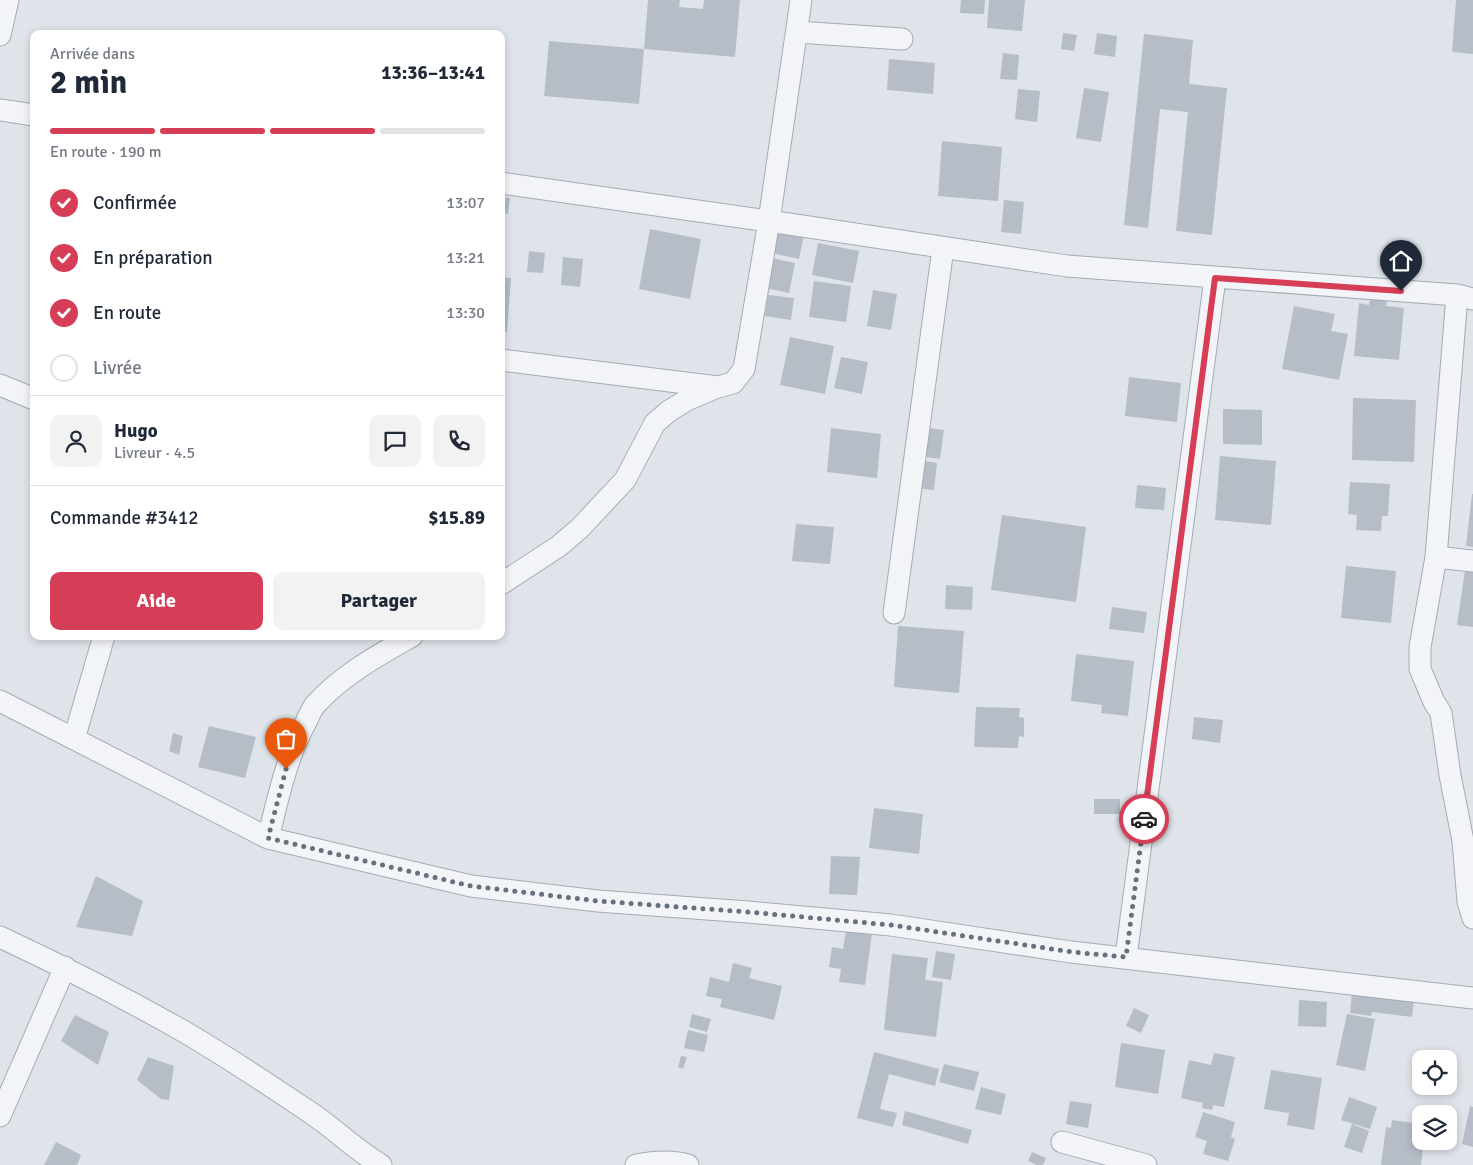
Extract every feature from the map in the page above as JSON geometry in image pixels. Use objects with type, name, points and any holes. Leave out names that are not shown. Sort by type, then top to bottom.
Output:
[{"type":"street","points":[[0,35],[8,0]]},
{"type":"street","points":[[505,581],[559,546],[580,528],[626,480],[656,423],[687,400],[733,383],[744,369],[769,221],[801,0]]},
{"type":"street","points":[[797,32],[902,40]]},
{"type":"street","points":[[0,110],[30,114]]},
{"type":"street","points":[[505,185],[769,221],[1067,266],[1465,297],[1436,557],[1420,648],[1420,669],[1434,702],[1441,712],[1450,775],[1463,841],[1468,902],[1473,918]]},
{"type":"street","points":[[894,613],[942,248]]},
{"type":"street","points":[[1126,957],[1215,278]]},
{"type":"street","points":[[505,360],[718,387]]},
{"type":"street","points":[[0,385],[30,397]]},
{"type":"street","points":[[1436,557],[1473,561]]},
{"type":"street","points":[[74,740],[103,640]]},
{"type":"street","points":[[268,838],[286,769],[300,732],[314,706],[368,661],[405,640]]},
{"type":"street","points":[[0,701],[268,838],[471,886],[598,901],[891,925],[1072,952],[1471,995]]},
{"type":"street","points":[[0,937],[65,968],[184,1031],[307,1110],[335,1130],[362,1154],[382,1165]]},
{"type":"street","points":[[0,1116],[65,968]]},
{"type":"street","points":[[1062,1142],[1146,1165]]},
{"type":"street","points":[[636,1165],[650,1162],[682,1163],[688,1165]]},
{"type":"building","points":[[648,0],[680,0],[679,7],[703,9],[704,0],[740,0],[735,57],[644,49]]},
{"type":"building","points":[[961,0],[985,0],[984,14],[960,13]]},
{"type":"building","points":[[989,0],[1025,0],[1022,31],[987,28]]},
{"type":"building","points":[[1456,0],[1473,0],[1473,54],[1452,52]]},
{"type":"building","points":[[1063,33],[1077,35],[1074,51],[1061,49]]},
{"type":"building","points":[[1097,33],[1117,36],[1115,57],[1094,54]]},
{"type":"building","points":[[1144,34],[1193,40],[1189,84],[1227,88],[1212,235],[1176,231],[1188,112],[1160,109],[1148,228],[1124,225]]},
{"type":"building","points":[[549,41],[644,49],[639,104],[544,96]]},
{"type":"building","points":[[1003,53],[1019,55],[1017,80],[1000,79]]},
{"type":"building","points":[[889,59],[935,63],[933,94],[887,90]]},
{"type":"building","points":[[1084,88],[1109,92],[1101,142],[1076,138]]},
{"type":"building","points":[[1018,89],[1040,91],[1037,122],[1015,119]]},
{"type":"building","points":[[942,141],[1002,147],[998,201],[938,196]]},
{"type":"building","points":[[505,197],[510,198],[508,214],[505,214]]},
{"type":"building","points":[[1004,200],[1024,202],[1021,234],[1001,232]]},
{"type":"building","points":[[650,229],[701,239],[690,299],[639,289]]},
{"type":"building","points":[[775,230],[804,235],[799,259],[771,253]]},
{"type":"building","points":[[818,243],[859,251],[853,283],[812,275]]},
{"type":"building","points":[[529,251],[545,253],[543,273],[527,272]]},
{"type":"building","points":[[563,257],[583,259],[580,287],[561,285]]},
{"type":"building","points":[[767,257],[795,263],[789,293],[761,287]]},
{"type":"building","points":[[505,277],[511,278],[507,332],[505,332]]},
{"type":"building","points":[[814,281],[851,286],[846,322],[809,317]]},
{"type":"building","points":[[873,290],[897,294],[891,330],[867,326]]},
{"type":"building","points":[[768,295],[794,298],[791,320],[765,316]]},
{"type":"building","points":[[1370,299],[1387,301],[1386,306],[1404,308],[1399,360],[1354,356],[1359,303],[1369,305]]},
{"type":"building","points":[[1294,306],[1335,314],[1331,331],[1348,334],[1339,380],[1282,369]]},
{"type":"building","points":[[790,337],[834,346],[825,394],[780,385]]},
{"type":"building","points":[[841,357],[868,362],[862,394],[834,388]]},
{"type":"building","points":[[1129,377],[1181,383],[1177,422],[1125,416]]},
{"type":"building","points":[[1353,398],[1416,400],[1414,462],[1352,460]]},
{"type":"building","points":[[1223,409],[1262,410],[1262,445],[1223,444]]},
{"type":"building","points":[[922,427],[944,430],[940,459],[918,456]]},
{"type":"building","points":[[831,428],[881,434],[877,478],[827,472]]},
{"type":"building","points":[[1220,456],[1276,461],[1271,525],[1215,520]]},
{"type":"building","points":[[919,460],[937,463],[934,490],[915,488]]},
{"type":"building","points":[[1350,482],[1390,484],[1388,516],[1382,516],[1381,531],[1356,530],[1357,515],[1348,514]]},
{"type":"building","points":[[1137,485],[1166,488],[1164,510],[1135,508]]},
{"type":"building","points":[[1473,494],[1473,547],[1466,546]]},
{"type":"building","points":[[1002,515],[1086,527],[1076,602],[991,590]]},
{"type":"building","points":[[796,524],[834,527],[830,564],[792,561]]},
{"type":"building","points":[[1466,564],[1473,565],[1473,627],[1457,625]]},
{"type":"building","points":[[1346,566],[1396,571],[1391,623],[1341,618]]},
{"type":"building","points":[[946,585],[973,587],[972,610],[945,609]]},
{"type":"building","points":[[1112,607],[1147,612],[1144,633],[1109,629]]},
{"type":"building","points":[[898,626],[964,631],[959,693],[894,687]]},
{"type":"building","points":[[1076,654],[1134,661],[1128,716],[1101,713],[1102,705],[1071,701]]},
{"type":"building","points":[[976,707],[1020,708],[1019,717],[1024,718],[1024,737],[1019,736],[1018,748],[974,747]]},
{"type":"building","points":[[1194,717],[1223,720],[1220,743],[1192,739]]},
{"type":"building","points":[[209,726],[256,737],[245,778],[198,767]]},
{"type":"building","points":[[173,733],[183,736],[179,755],[169,751]]},
{"type":"building","points":[[1094,799],[1120,799],[1120,814],[1094,814]]},
{"type":"building","points":[[874,808],[923,814],[919,854],[869,848]]},
{"type":"building","points":[[831,856],[860,857],[857,895],[829,894]]},
{"type":"building","points":[[96,876],[143,901],[132,936],[76,927]]},
{"type":"building","points":[[846,931],[872,934],[865,985],[839,982],[841,969],[829,967],[832,947],[843,949]]},
{"type":"building","points":[[936,951],[955,954],[951,980],[932,977]]},
{"type":"building","points":[[892,954],[928,958],[925,980],[943,982],[936,1037],[884,1030]]},
{"type":"building","points":[[733,963],[752,968],[749,978],[782,986],[774,1020],[720,1007],[722,999],[706,996],[710,977],[729,982]]},
{"type":"building","points":[[1352,993],[1414,1001],[1412,1017],[1372,1012],[1371,1016],[1350,1013]]},
{"type":"building","points":[[1299,1000],[1327,1002],[1326,1027],[1298,1026]]},
{"type":"building","points":[[1134,1008],[1149,1015],[1141,1033],[1126,1026]]},
{"type":"building","points":[[692,1014],[711,1019],[707,1032],[689,1027]]},
{"type":"building","points":[[1347,1014],[1375,1019],[1365,1071],[1336,1065]]},
{"type":"building","points":[[75,1015],[109,1032],[98,1065],[61,1041]]},
{"type":"building","points":[[688,1030],[708,1035],[704,1052],[684,1048]]},
{"type":"building","points":[[1121,1043],[1165,1050],[1158,1094],[1115,1087]]},
{"type":"building","points":[[874,1052],[939,1069],[935,1086],[889,1074],[880,1109],[897,1113],[893,1127],[857,1118]]},
{"type":"building","points":[[1214,1053],[1235,1057],[1224,1107],[1213,1105],[1212,1110],[1202,1108],[1203,1103],[1181,1098],[1189,1060],[1211,1065]]},
{"type":"building","points":[[681,1056],[687,1057],[683,1069],[678,1067]]},
{"type":"building","points":[[148,1057],[174,1066],[169,1100],[161,1099],[137,1080]]},
{"type":"building","points":[[944,1064],[979,1072],[974,1091],[939,1082]]},
{"type":"building","points":[[1271,1070],[1322,1078],[1314,1130],[1287,1125],[1289,1113],[1264,1109]]},
{"type":"building","points":[[981,1087],[1006,1094],[1001,1115],[975,1109]]},
{"type":"building","points":[[1349,1097],[1377,1107],[1370,1129],[1341,1120]]},
{"type":"building","points":[[1070,1101],[1092,1104],[1088,1128],[1066,1124]]},
{"type":"building","points":[[1470,1106],[1473,1107],[1473,1147],[1462,1144]]},
{"type":"building","points":[[905,1111],[972,1130],[968,1144],[902,1125]]},
{"type":"building","points":[[1203,1112],[1235,1122],[1231,1137],[1235,1139],[1228,1161],[1203,1154],[1207,1141],[1195,1137]]},
{"type":"building","points":[[1392,1120],[1412,1123],[1412,1150],[1423,1150],[1421,1165],[1381,1165],[1386,1127],[1391,1128]]},
{"type":"building","points":[[1352,1124],[1369,1131],[1362,1153],[1344,1147]]},
{"type":"building","points":[[56,1142],[81,1155],[77,1165],[44,1165]]},
{"type":"building","points":[[1032,1152],[1046,1158],[1043,1165],[1037,1165],[1028,1161]]},
{"type":"way so far","points":[[286,769],[268,838],[471,886],[598,901],[891,925],[1072,952],[1126,957],[1144,819]]},
{"type":"route","points":[[1144,819],[1215,278],[1401,291]]}]
